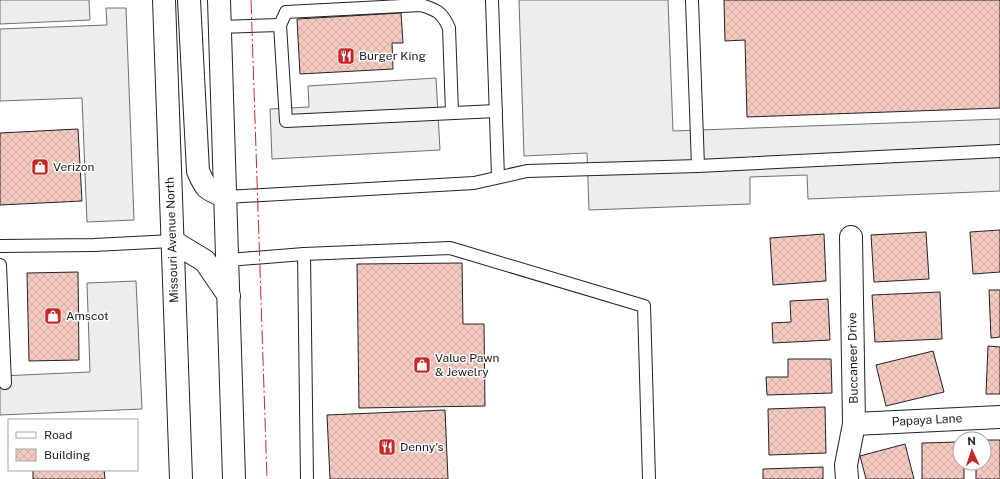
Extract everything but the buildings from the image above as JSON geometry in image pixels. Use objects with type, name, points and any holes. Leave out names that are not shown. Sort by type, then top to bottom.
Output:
[{"type":"main road","name":"Missouri Avenue North","points":[[164,0],[180,479]]},
{"type":"main road","points":[[190,0],[198,171],[207,189],[226,197]]},
{"type":"main road","points":[[219,0],[234,479]]},
{"type":"main road","name":"Buccaneer Drive","points":[[847,479],[846,465],[854,424],[851,237]]},
{"type":"main road","points":[[172,241],[205,261],[229,296]]},
{"type":"main road","name":"Papaya Lane","points":[[854,424],[1000,416]]},
{"type":"lane","points":[[492,0],[498,177]]},
{"type":"lane","points":[[692,0],[698,166]]},
{"type":"lane","points":[[452,113],[449,28],[444,16],[435,9],[421,5],[286,12],[280,25],[286,121],[496,111]]},
{"type":"lane","points":[[220,28],[280,25]]},
{"type":"lane","points":[[226,197],[474,183],[527,171],[698,166],[1000,151]]},
{"type":"lane","points":[[0,246],[94,245],[172,241]]},
{"type":"lane","points":[[228,260],[304,254],[450,248],[644,306],[649,479]]},
{"type":"lane","points":[[304,254],[307,479]]},
{"type":"lane","points":[[0,265],[5,383]]},
{"type":"shaded area","points":[[0,0],[89,0],[90,20],[0,24]]},
{"type":"shaded area","points":[[519,0],[668,0],[673,131],[1000,119],[1000,191],[808,199],[807,175],[750,177],[750,204],[589,210],[587,153],[524,156]]},
{"type":"shaded area","points":[[106,8],[126,8],[134,220],[87,222],[82,98],[0,101],[0,29],[107,25]]},
{"type":"shaded area","points":[[436,78],[440,150],[272,159],[270,109],[309,107],[308,86]]},
{"type":"shaded area","points":[[136,281],[142,409],[0,415],[0,376],[90,372],[87,283]]},
{"type":"power","points":[[251,0],[267,479]]},
{"type":"place","name":"Burger King","points":[[346,56]]},
{"type":"place","name":"Verizon","points":[[40,167]]},
{"type":"place","name":"Amscot","points":[[53,316]]},
{"type":"place","name":"Value Pawn & Jewelry","points":[[422,365]]},
{"type":"place","name":"Denny's","points":[[387,447]]}]
